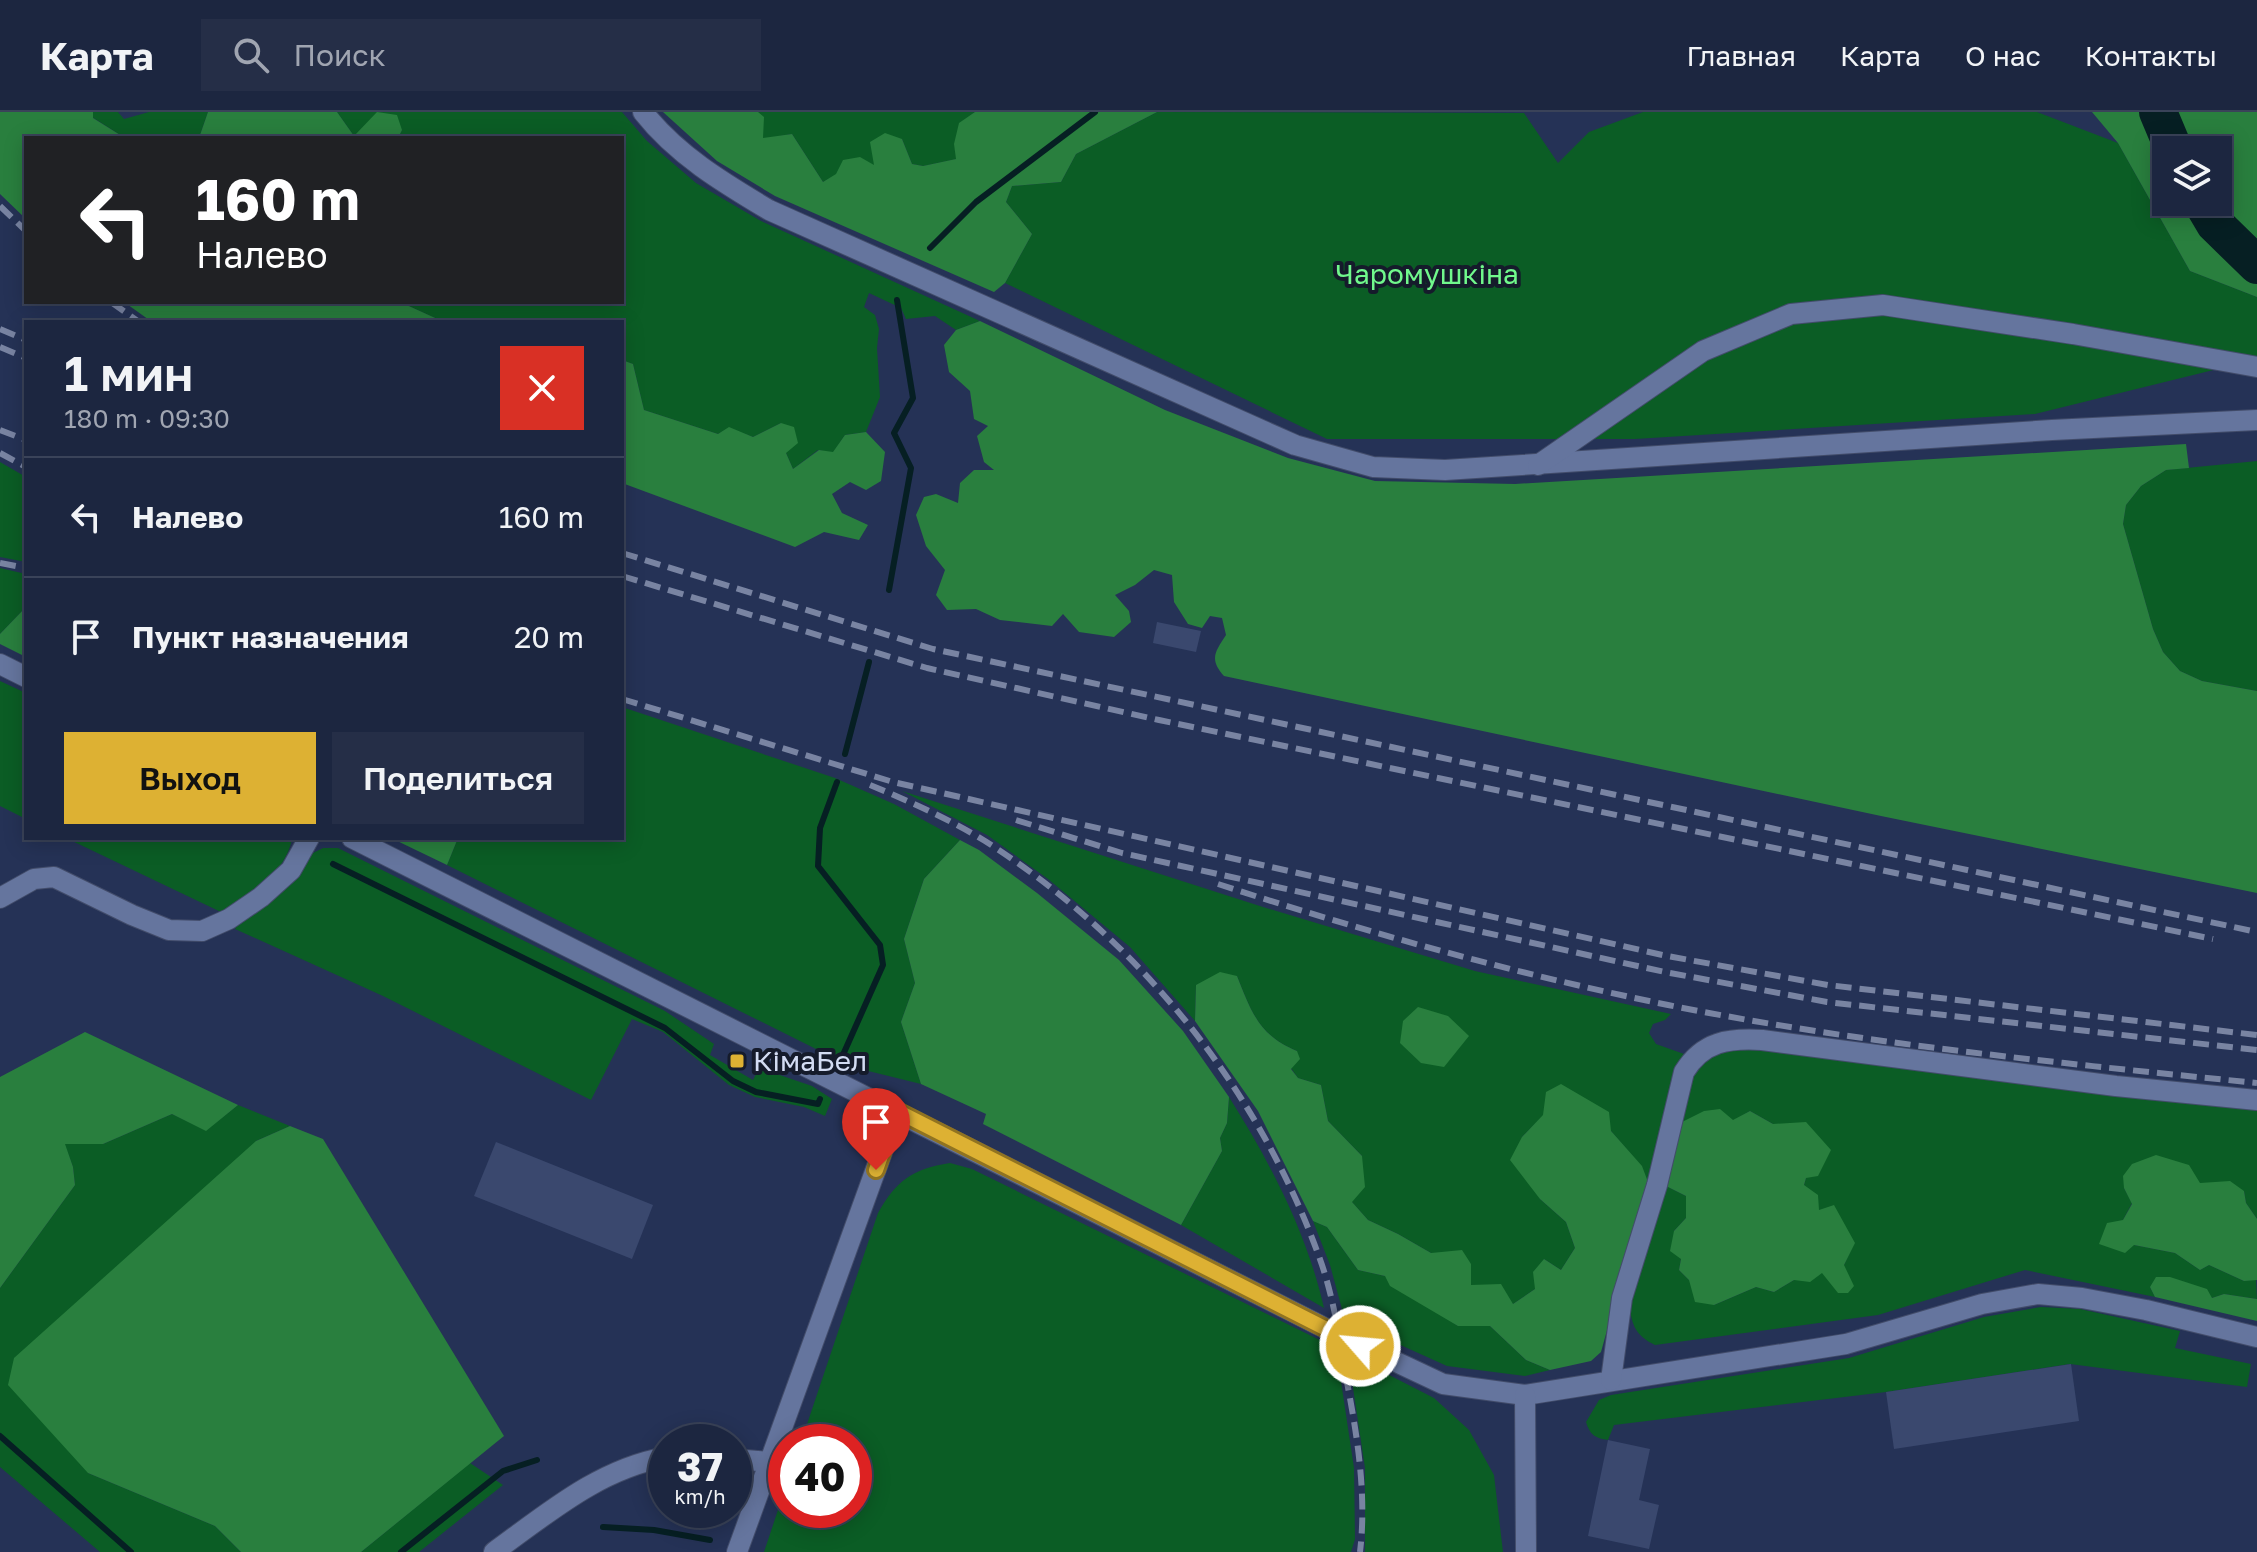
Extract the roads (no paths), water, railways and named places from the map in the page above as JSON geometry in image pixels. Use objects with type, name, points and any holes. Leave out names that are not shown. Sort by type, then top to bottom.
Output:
[{"type":"street","points":[[643,112],[656,129],[705,172],[769,210],[1295,445],[1373,467],[1445,470],[2052,430],[2257,420]]},
{"type":"street","points":[[1538,465],[1703,351],[1791,314],[1883,305],[2073,334],[2257,367]]},
{"type":"street","points":[[0,664],[24,676]]},
{"type":"street","points":[[0,898],[34,879],[54,877],[169,930],[202,931],[229,919],[261,897],[291,870],[308,840]]},
{"type":"street","points":[[356,840],[1324,1328],[1443,1384],[1525,1395],[1846,1344],[1982,1304],[2038,1294],[2133,1307],[2257,1337]]},
{"type":"street","points":[[1611,1380],[1622,1298],[1657,1185],[1684,1072],[1698,1054],[1720,1041],[1762,1040],[2116,1086],[2257,1100]]},
{"type":"street","points":[[783,1424],[897,1111]]},
{"type":"street","points":[[1525,1395],[1526,1552]]},
{"type":"street","points":[[494,1552],[575,1494],[611,1473],[648,1460]]},
{"type":"street","points":[[737,1552],[768,1465]]},
{"type":"waterway","points":[[930,248],[976,202],[1095,112]]},
{"type":"waterway","points":[[2158,112],[2168,136]]},
{"type":"waterway","points":[[2210,216],[2257,265]]},
{"type":"waterway","points":[[889,590],[911,468],[894,433],[913,398],[897,300]]},
{"type":"waterway","points":[[845,754],[869,662]]},
{"type":"waterway","points":[[837,782],[820,828],[818,866],[880,945],[883,965],[842,1057]]},
{"type":"waterway","points":[[333,864],[665,1028],[733,1081],[756,1092],[818,1104],[820,1099]]},
{"type":"waterway","points":[[0,1436],[131,1552]]},
{"type":"waterway","points":[[401,1552],[503,1471],[537,1460]]},
{"type":"waterway","points":[[603,1527],[654,1530],[710,1540]]},
{"type":"railway","points":[[0,206],[24,229]]},
{"type":"railway","points":[[114,304],[136,320]]},
{"type":"railway","points":[[0,329],[24,339]]},
{"type":"railway","points":[[0,347],[24,357]]},
{"type":"railway","points":[[0,430],[24,439]]},
{"type":"railway","points":[[0,453],[24,466]]},
{"type":"railway","points":[[624,554],[933,649],[2257,932]]},
{"type":"railway","points":[[0,563],[24,568]]},
{"type":"railway","points":[[624,577],[927,668],[1159,720],[2213,939]]},
{"type":"railway","points":[[624,700],[893,782],[1667,956],[1828,985],[2257,1035]]},
{"type":"railway","points":[[870,785],[971,833],[1041,880],[1094,924],[1143,973],[1189,1025],[1230,1081],[1266,1140],[1297,1201],[1326,1279],[1357,1442],[1362,1486],[1360,1552]]},
{"type":"railway","points":[[1016,820],[1122,853],[1665,972],[1827,1002],[2257,1050]]},
{"type":"railway","points":[[1218,884],[1441,951],[1554,980],[1741,1019],[1888,1042],[2257,1083]]},
{"type":"place","name":"КімаБел","points":[[737,1061]]},
{"type":"park label","name":"Чаромушкіна","points":[[1427,274]]}]
